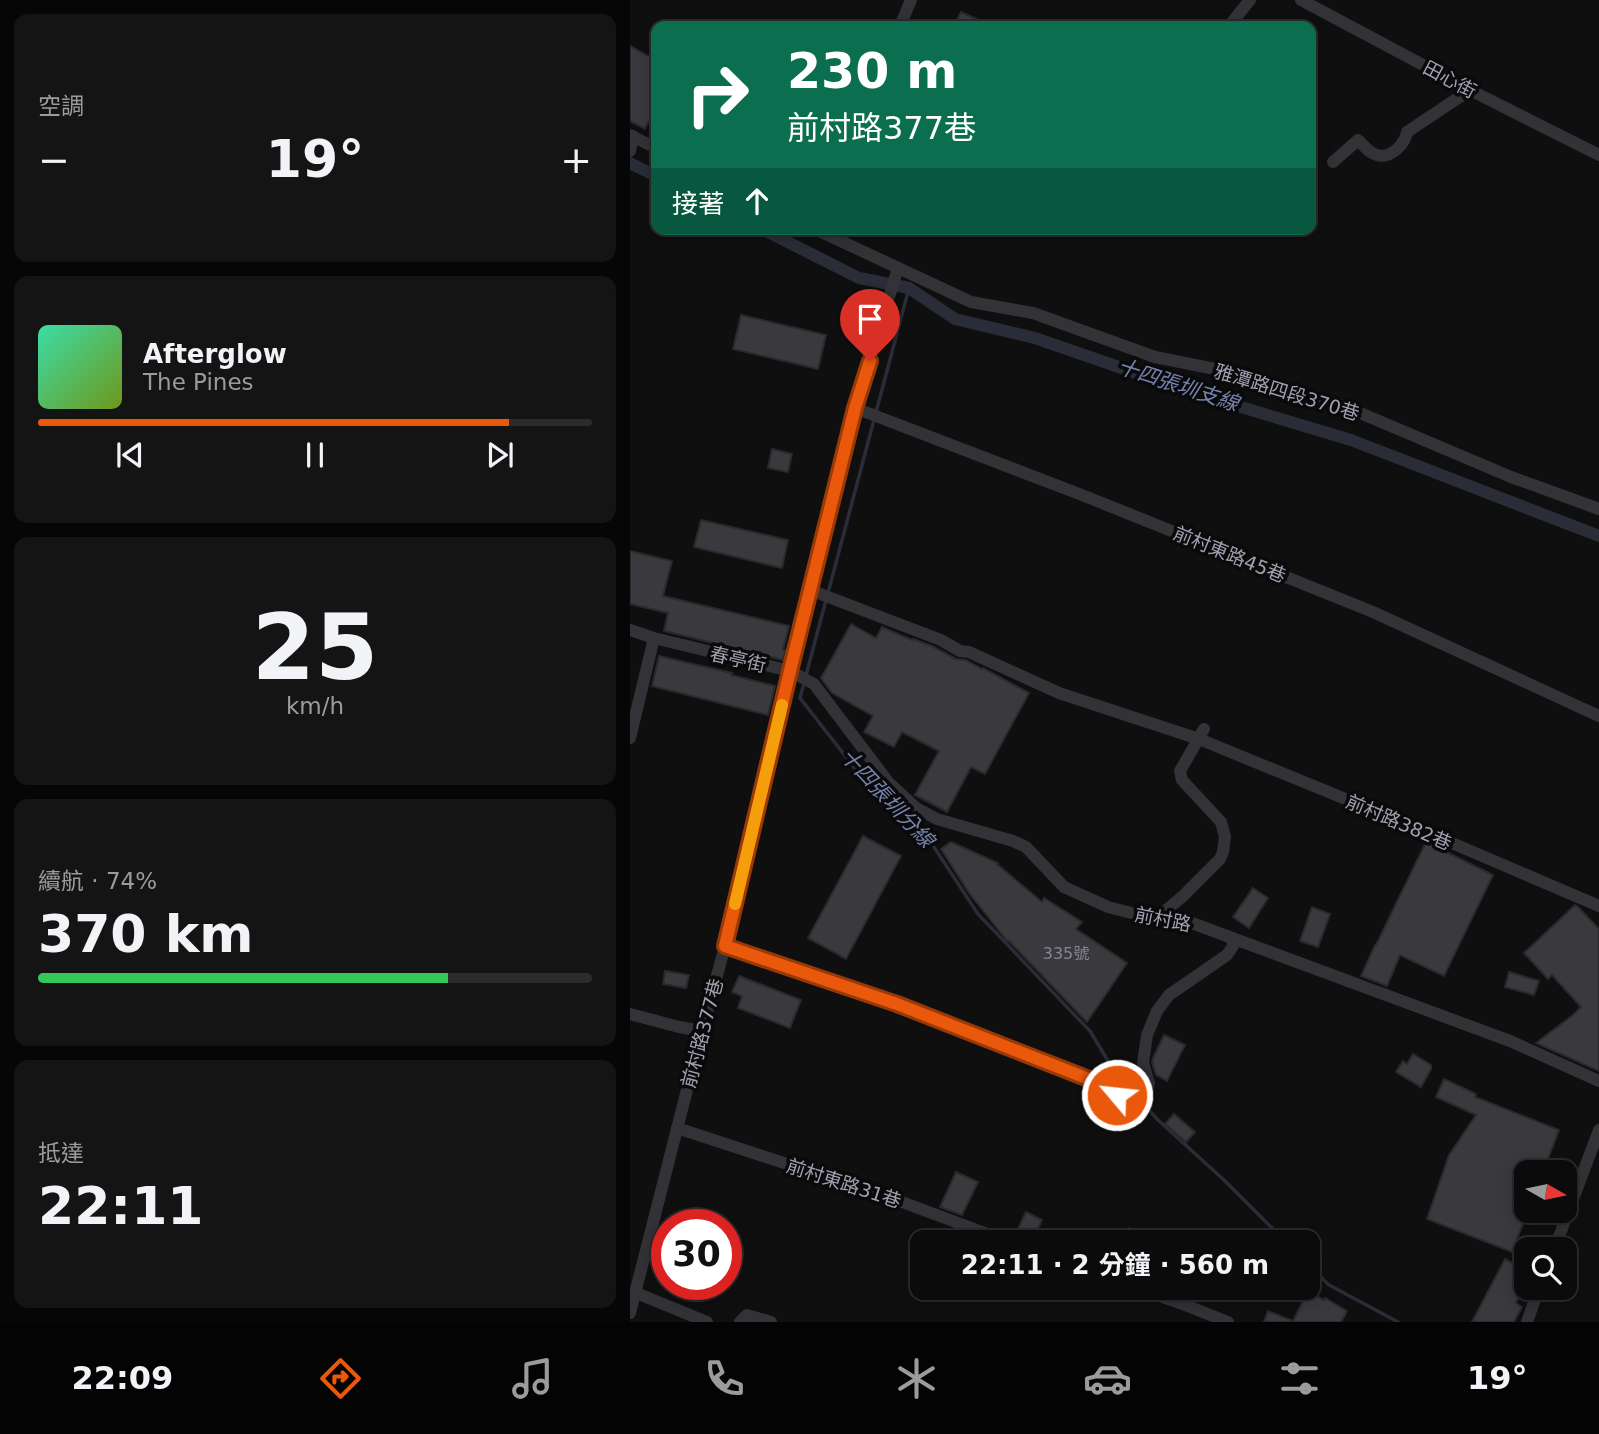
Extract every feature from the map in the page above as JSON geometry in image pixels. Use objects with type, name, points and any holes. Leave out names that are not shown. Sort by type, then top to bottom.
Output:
[{"type":"street","points":[[903,21],[911,0]]},
{"type":"street","points":[[1232,21],[1250,0]]},
{"type":"street","name":"田心街","points":[[1301,0],[1599,155]]},
{"type":"street","points":[[1333,162],[1358,141],[1375,155],[1385,156],[1399,148],[1406,140],[1407,132],[1470,90]]},
{"type":"street","points":[[630,151],[632,135],[651,145]]},
{"type":"street","name":"雅潭路四段370巷","points":[[825,235],[895,279],[971,302],[1032,313],[1155,357],[1225,371],[1339,404],[1511,477],[1599,509]]},
{"type":"street","name":"春亭街","points":[[630,630],[790,671],[855,408],[895,279]]},
{"type":"street","name":"前村東路45巷","points":[[855,408],[1082,495],[1373,612],[1599,716]]},
{"type":"street","name":"前村路382巷","points":[[810,590],[941,640],[960,651],[969,652],[1059,693],[1202,734],[1599,906]]},
{"type":"street","points":[[630,738],[654,638]]},
{"type":"street","name":"前村路","points":[[790,671],[814,684],[888,783],[916,808],[937,819],[1026,847],[1064,887],[1108,907],[1151,918],[1181,919],[1510,1041],[1599,1081]]},
{"type":"street","name":"前村路377巷","points":[[630,1312],[725,946],[790,671]]},
{"type":"street","points":[[1157,918],[1220,859],[1223,852],[1225,837],[1221,821],[1180,775],[1202,734]]},
{"type":"street","points":[[725,946],[897,1004],[1026,1054],[1099,1083],[1136,1106],[1147,1093],[1149,1083],[1143,1063],[1147,1035],[1157,1010],[1169,996],[1227,955],[1233,946],[1233,938]]},
{"type":"street","points":[[630,1014],[702,1031]]},
{"type":"street","name":"前村東路31巷","points":[[677,1128],[894,1199],[979,1230]]},
{"type":"street","points":[[1559,1237],[1599,1130]]},
{"type":"street","points":[[634,1292],[708,1322]]},
{"type":"street","points":[[1172,1300],[1228,1322]]},
{"type":"street","points":[[1527,1322],[1535,1300]]},
{"type":"street","points":[[740,1322],[747,1315],[771,1322]]},
{"type":"building","points":[[961,12],[981,21],[956,21]]},
{"type":"building","points":[[630,46],[651,57],[651,116],[645,129],[630,121]]},
{"type":"building","points":[[741,315],[826,335],[818,369],[733,349]]},
{"type":"building","points":[[772,449],[792,454],[788,472],[768,468]]},
{"type":"building","points":[[701,520],[788,540],[782,568],[694,547]]},
{"type":"building","points":[[630,551],[672,561],[663,596],[789,626],[783,660],[664,631],[668,613],[630,604]]},
{"type":"building","points":[[851,624],[876,638],[882,627],[932,646],[956,659],[966,660],[983,668],[1029,693],[985,774],[971,767],[947,812],[915,795],[939,751],[902,732],[894,747],[864,732],[873,716],[832,693],[821,678]]},
{"type":"building","points":[[659,656],[775,686],[768,715],[652,686]]},
{"type":"building","points":[[863,836],[901,856],[846,959],[808,938]]},
{"type":"building","points":[[951,842],[998,863],[1042,902],[1044,898],[1082,922],[1076,929],[1127,963],[1087,1022],[1008,942],[969,893],[941,849]]},
{"type":"building","points":[[1426,842],[1493,875],[1444,976],[1400,955],[1387,986],[1361,976]]},
{"type":"building","points":[[1253,888],[1268,898],[1249,928],[1233,917]]},
{"type":"building","points":[[1575,905],[1599,929],[1599,1071],[1536,1043],[1581,1007],[1552,975],[1548,979],[1524,953]]},
{"type":"building","points":[[1312,907],[1330,914],[1318,947],[1300,941]]},
{"type":"building","points":[[665,971],[689,975],[686,988],[663,984]]},
{"type":"building","points":[[1509,972],[1539,981],[1534,995],[1505,987]]},
{"type":"building","points":[[739,976],[801,1000],[790,1028],[738,1008],[742,996],[732,992]]},
{"type":"building","points":[[1164,1035],[1185,1045],[1167,1081],[1156,1075],[1152,1062]]},
{"type":"building","points":[[1413,1054],[1431,1065],[1421,1087],[1396,1072],[1403,1061],[1407,1064]]},
{"type":"building","points":[[1444,1079],[1476,1094],[1475,1097],[1559,1130],[1548,1160],[1514,1160],[1514,1223],[1523,1223],[1518,1237],[1514,1237],[1512,1252],[1427,1219],[1449,1155],[1476,1115],[1436,1097]]},
{"type":"building","points":[[1174,1114],[1195,1132],[1186,1142],[1165,1124]]},
{"type":"building","points":[[956,1172],[978,1182],[962,1215],[940,1207]]},
{"type":"building","points":[[1026,1212],[1042,1220],[1037,1230],[1017,1230]]},
{"type":"building","points":[[1505,1259],[1514,1264],[1514,1300],[1518,1300],[1516,1303],[1522,1307],[1514,1322],[1472,1322]]},
{"type":"building","points":[[1325,1298],[1347,1311],[1341,1322],[1264,1322],[1268,1311],[1293,1321],[1304,1300]]},
{"type":"waterway","name":"十四張圳支線","points":[[630,163],[651,174]]},
{"type":"waterway","name":"十四張圳支線","points":[[774,235],[859,278],[909,288],[955,319],[1035,338],[1188,391],[1351,440],[1599,536]]},
{"type":"waterway","name":"十四張圳分線","points":[[828,593],[909,288]]},
{"type":"waterway","name":"十四張圳分線","points":[[826,600],[800,698],[864,780],[928,838],[978,914],[1090,1031],[1116,1074],[1158,1120],[1274,1230]]},
{"type":"waterway","name":"十四張圳分線","points":[[1320,1276],[1329,1285],[1398,1322]]},
{"type":"slow traffic","points":[[735,904],[782,705]]},
{"type":"route","points":[[870,361],[855,408],[725,946],[897,1004],[1099,1083],[1117,1095]]}]
